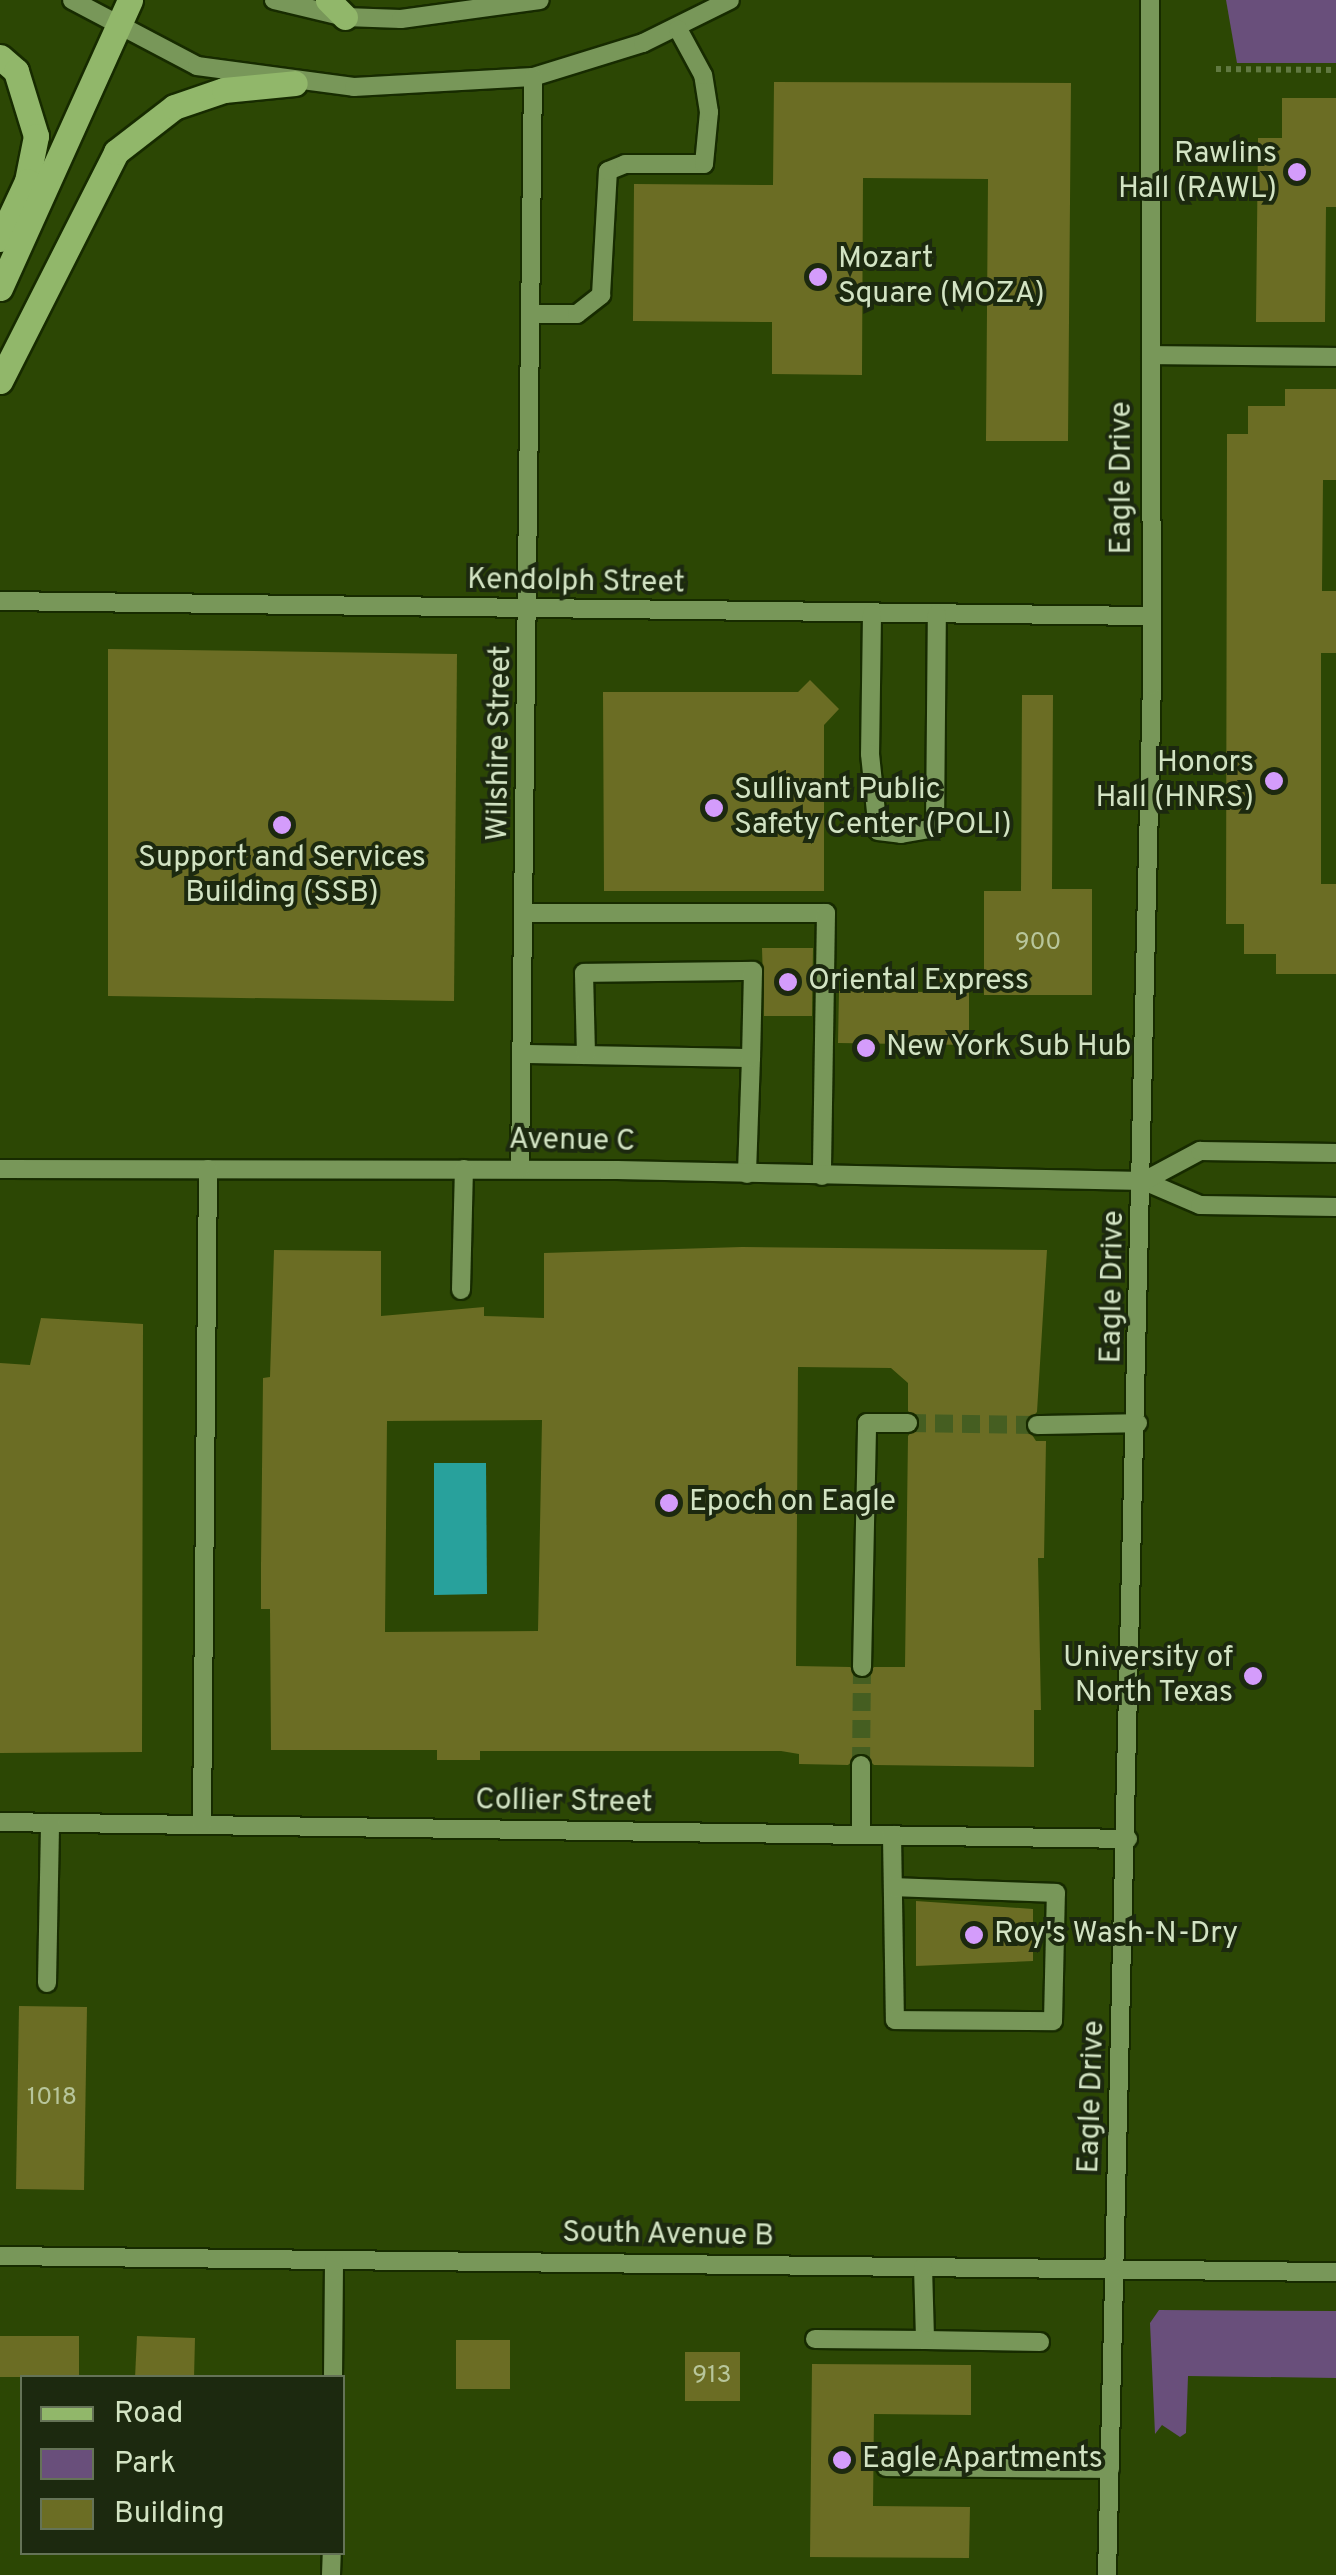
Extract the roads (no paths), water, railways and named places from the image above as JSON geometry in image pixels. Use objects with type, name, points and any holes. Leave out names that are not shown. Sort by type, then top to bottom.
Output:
[{"type":"main road","points":[[0,288],[130,0]]},
{"type":"main road","points":[[0,239],[27,181],[36,136],[8,64]]},
{"type":"main road","points":[[0,380],[116,152],[174,107],[224,90],[295,83]]},
{"type":"street","points":[[72,0],[197,66],[295,83],[429,86],[533,77],[678,29],[730,0]]},
{"type":"street","points":[[274,0],[460,15],[540,0]]},
{"type":"street","name":"Eagle Drive","points":[[1107,2575],[1144,1181],[1151,616],[1150,0]]},
{"type":"street","points":[[532,314],[578,314],[601,295],[608,171],[625,164],[704,164],[709,112],[703,75],[678,29]]},
{"type":"street","name":"Wilshire Street","points":[[520,1169],[532,610],[533,77]]},
{"type":"street","points":[[1151,355],[1336,357]]},
{"type":"street","name":"Kendolph Street","points":[[0,601],[1151,616]]},
{"type":"street","points":[[872,614],[878,831],[901,834],[935,828],[937,614]]},
{"type":"street","points":[[525,913],[826,914],[822,1176]]},
{"type":"street","points":[[586,1055],[584,973],[754,971],[748,1174]]},
{"type":"street","points":[[522,1054],[751,1058]]},
{"type":"street","name":"Avenue C","points":[[1144,1181],[1200,1151],[1336,1152]]},
{"type":"street","name":"Avenue C","points":[[0,1169],[520,1169],[1144,1181],[1200,1205],[1336,1207]]},
{"type":"street","points":[[202,1825],[208,1169]]},
{"type":"street","points":[[461,1290],[464,1169]]},
{"type":"street","points":[[862,1667],[867,1424],[908,1423]]},
{"type":"street","points":[[1037,1425],[1138,1424]]},
{"type":"street","points":[[861,1765],[861,1834]]},
{"type":"street","name":"Collier Street","points":[[0,1822],[1128,1839]]},
{"type":"street","points":[[46,1984],[50,1822]]},
{"type":"street","points":[[892,1835],[895,2020],[1053,2020],[1056,1893],[893,1887]]},
{"type":"street","name":"South Avenue B","points":[[0,2256],[1336,2272]]},
{"type":"street","points":[[333,2375],[334,2260]]},
{"type":"street","points":[[924,2267],[924,2340]]},
{"type":"street","points":[[816,2340],[1040,2342]]},
{"type":"street","points":[[886,2467],[1110,2469]]},
{"type":"water","points":[[434,1463],[486,1463],[487,1594],[434,1595]]},
{"type":"tunnel","points":[[908,1423],[1037,1425]]},
{"type":"tunnel","points":[[861,1765],[862,1667]]},
{"type":"place","name":"Rawlins Hall (RAWL)","points":[[1297,172]]},
{"type":"place","name":"Mozart Square (MOZA)","points":[[818,277]]},
{"type":"place","name":"Honors Hall (HNRS)","points":[[1274,781]]},
{"type":"place","name":"Sullivant Public Safety Center (POLI)","points":[[714,808]]},
{"type":"place","name":"Support and Services Building (SSB)","points":[[282,825]]},
{"type":"place","name":"Oriental Express","points":[[788,982]]},
{"type":"place","name":"New York Sub Hub","points":[[866,1048]]},
{"type":"place","name":"Epoch on Eagle","points":[[669,1503]]},
{"type":"place","name":"University of North Texas","points":[[1253,1676]]},
{"type":"place","name":"Roy's Wash-N-Dry","points":[[974,1935]]},
{"type":"place","name":"Eagle Apartments","points":[[842,2460]]}]
